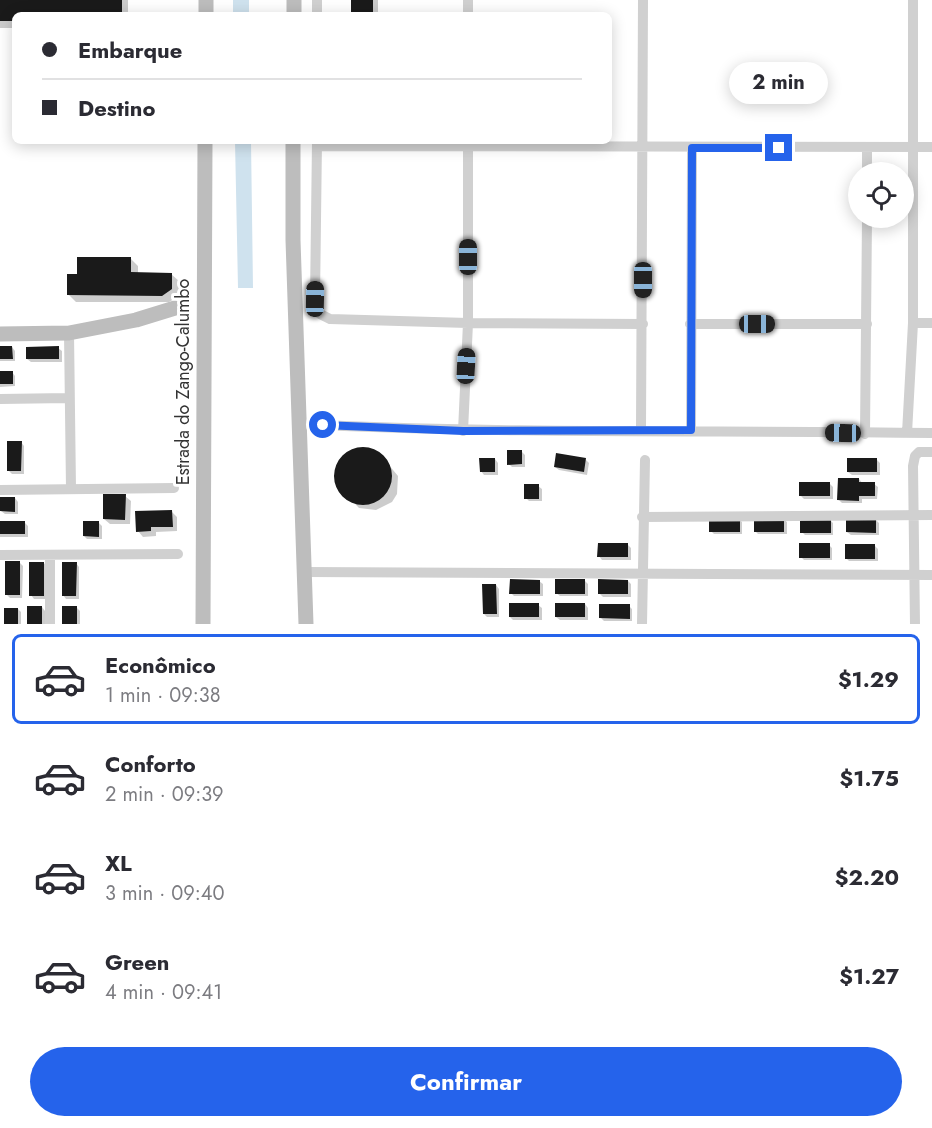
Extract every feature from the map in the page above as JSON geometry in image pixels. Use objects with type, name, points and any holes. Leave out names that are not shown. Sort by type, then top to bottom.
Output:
[{"type":"main road","name":"Estrada do Zango-Calumbo","points":[[203,624],[205,144]]},
{"type":"main road","points":[[293,144],[293,240],[306,624]]},
{"type":"main road","points":[[0,334],[69,333],[136,320],[175,308]]},
{"type":"street","points":[[640,430],[643,324],[643,0]]},
{"type":"street","points":[[907,433],[913,323],[914,0]]},
{"type":"street","points":[[317,144],[315,299],[320,314],[330,318],[468,323],[643,324]]},
{"type":"street","points":[[463,431],[468,323],[468,144],[692,148],[932,147]]},
{"type":"street","points":[[691,430],[692,148]]},
{"type":"street","points":[[867,148],[867,162]]},
{"type":"street","points":[[865,434],[867,228]]},
{"type":"street","points":[[913,323],[932,323]]},
{"type":"street","points":[[690,324],[867,324]]},
{"type":"street","points":[[69,333],[68,398],[71,489]]},
{"type":"street","points":[[0,399],[68,398]]},
{"type":"street","points":[[323,425],[463,431],[691,430],[865,434],[932,433]]},
{"type":"street","points":[[915,624],[913,515],[915,456],[920,452],[932,452]]},
{"type":"street","points":[[642,624],[642,517],[645,460]]},
{"type":"street","points":[[0,490],[174,488]]},
{"type":"street","points":[[642,517],[932,515]]},
{"type":"street","points":[[0,555],[178,554]]},
{"type":"street","points":[[50,555],[50,624]]},
{"type":"street","points":[[306,572],[932,575]]},
{"type":"water","points":[[233,0],[249,0],[249,12],[233,12]]},
{"type":"water","points":[[235,144],[251,144],[253,288],[238,288]]},
{"type":"building","points":[[0,0],[122,0],[122,12],[12,12],[12,21],[0,21]]},
{"type":"building","points":[[351,0],[373,0],[373,12],[351,12]]},
{"type":"building","points":[[77,257],[131,257],[131,272],[172,273],[172,289],[162,296],[67,295],[67,274],[77,274]]},
{"type":"building","points":[[0,346],[12,346],[13,359],[0,359]]},
{"type":"building","points":[[59,346],[59,359],[26,359],[26,347]]},
{"type":"building","points":[[0,371],[13,371],[13,384],[0,384]]},
{"type":"building","points":[[7,441],[22,441],[21,471],[7,471]]},
{"type":"building","points":[[363,447],[379,452],[387,460],[392,476],[387,492],[379,500],[363,505],[347,500],[339,492],[334,476],[339,460],[347,452]]},
{"type":"building","points":[[507,450],[522,450],[522,464],[507,465]]},
{"type":"building","points":[[556,453],[586,458],[584,472],[554,467]]},
{"type":"building","points":[[479,458],[495,458],[495,472],[480,472]]},
{"type":"building","points":[[847,458],[877,458],[877,472],[847,472]]},
{"type":"building","points":[[838,478],[859,478],[859,482],[875,482],[875,496],[859,496],[859,501],[837,500]]},
{"type":"building","points":[[799,482],[830,482],[830,496],[799,496]]},
{"type":"building","points":[[524,484],[539,484],[539,499],[524,499]]},
{"type":"building","points":[[103,494],[126,494],[125,520],[103,519]]},
{"type":"building","points":[[0,497],[15,497],[15,512],[0,511]]},
{"type":"building","points":[[172,510],[173,527],[151,527],[151,531],[136,532],[135,511]]},
{"type":"building","points":[[709,517],[740,517],[740,532],[709,532]]},
{"type":"building","points":[[754,517],[784,517],[784,532],[754,532]]},
{"type":"building","points":[[800,518],[831,518],[831,533],[800,533]]},
{"type":"building","points":[[846,518],[876,518],[876,533],[846,532]]},
{"type":"building","points":[[0,521],[25,521],[25,534],[0,534]]},
{"type":"building","points":[[83,521],[99,521],[99,537],[83,536]]},
{"type":"building","points":[[598,543],[628,543],[628,557],[597,557]]},
{"type":"building","points":[[799,543],[830,543],[830,558],[799,558]]},
{"type":"building","points":[[845,544],[875,544],[875,559],[845,559]]},
{"type":"building","points":[[5,561],[20,561],[20,595],[5,595]]},
{"type":"building","points":[[29,562],[44,562],[44,596],[29,596]]},
{"type":"building","points":[[62,562],[77,562],[76,596],[62,596]]},
{"type":"building","points":[[510,579],[540,580],[540,594],[509,594]]},
{"type":"building","points":[[555,579],[585,579],[585,594],[555,594]]},
{"type":"building","points":[[598,579],[628,580],[628,594],[598,594]]},
{"type":"building","points":[[482,584],[496,584],[497,614],[483,614]]},
{"type":"building","points":[[509,603],[539,603],[539,617],[509,617]]},
{"type":"building","points":[[555,603],[585,603],[585,617],[555,617]]},
{"type":"building","points":[[599,604],[630,604],[630,619],[599,618]]},
{"type":"building","points":[[27,606],[42,606],[42,624],[27,624]]},
{"type":"building","points":[[62,606],[77,606],[77,624],[62,624]]},
{"type":"building","points":[[4,608],[18,608],[18,624],[4,624]]},
{"type":"route","points":[[323,425],[463,431],[691,430],[692,148],[779,148]]}]
